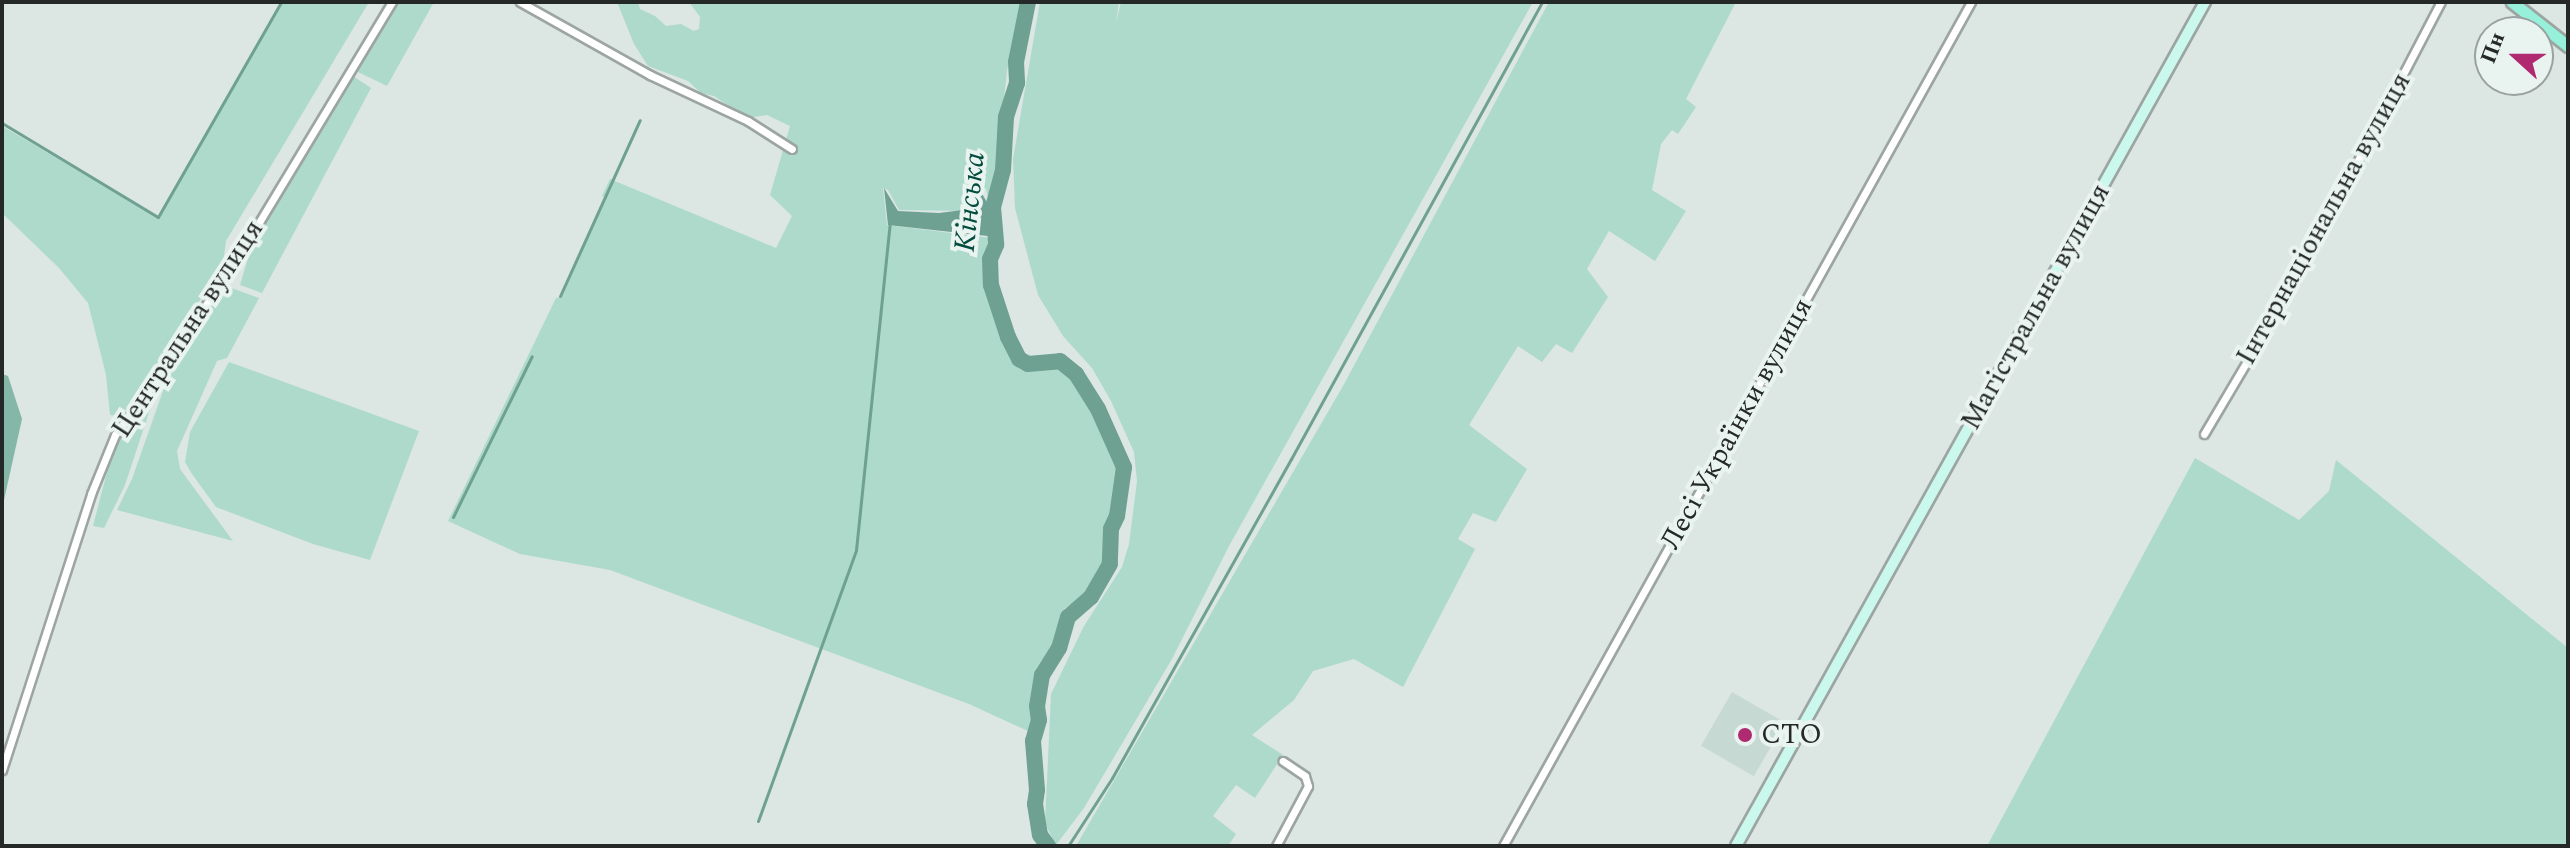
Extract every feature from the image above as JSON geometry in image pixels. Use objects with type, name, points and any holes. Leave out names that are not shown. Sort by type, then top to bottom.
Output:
[{"type":"main road","name":"Магістральна вулиця","points":[[1736,846],[2205,2]]},
{"type":"main road","points":[[2512,2],[2568,46]]},
{"type":"street","name":"Центральна вулиця","points":[[2,770],[91,494],[115,435],[162,372],[249,239],[392,2]]},
{"type":"street","points":[[520,2],[650,75],[748,121],[792,149]]},
{"type":"street","name":"Лесі Українки вулиця","points":[[1503,846],[1971,2]]},
{"type":"street","name":"Інтернаціональна вулиця","points":[[2204,434],[2297,277],[2441,2]]},
{"type":"street","points":[[1276,846],[1308,786],[1305,776],[1283,761]]},
{"type":"shaded area","points":[[283,2],[369,2],[226,241],[223,263],[192,313],[125,412],[119,416],[110,415],[106,375],[88,303],[59,268],[2,213],[2,126],[159,218]]},
{"type":"shaded area","points":[[397,2],[434,2],[387,86],[356,71]]},
{"type":"shaded area","points":[[617,2],[638,2],[640,9],[666,26],[681,24],[694,31],[699,29],[700,17],[689,2],[1021,2],[1007,71],[994,187],[989,201],[986,189],[976,182],[975,208],[967,208],[966,211],[899,210],[888,190],[883,188],[887,225],[992,238],[994,243],[986,261],[988,281],[1000,332],[1010,353],[1028,369],[1057,364],[1067,370],[1095,414],[1120,467],[1107,530],[1108,556],[1102,574],[1087,593],[1064,609],[1053,648],[1040,670],[1030,732],[969,704],[610,570],[520,554],[448,521],[556,298],[561,297],[606,198],[602,196],[610,179],[776,248],[792,216],[770,195],[790,126],[767,115],[747,118],[714,96],[701,93],[688,81],[648,66],[634,44]]},
{"type":"shaded area","points":[[1040,2],[1119,2],[1116,23],[1121,2],[1533,2],[1229,546],[1172,659],[1084,808],[1056,845],[1045,824],[1051,694],[1084,626],[1122,567],[1129,544],[1137,481],[1134,452],[1111,401],[1092,368],[1063,336],[1038,295],[1015,208],[1013,159]]},
{"type":"shaded area","points":[[1549,2],[1736,2],[1686,99],[1696,107],[1678,134],[1672,130],[1661,144],[1652,190],[1686,211],[1655,261],[1609,231],[1587,269],[1608,297],[1572,353],[1556,344],[1542,362],[1518,346],[1469,425],[1527,469],[1496,522],[1473,513],[1458,539],[1475,549],[1403,687],[1354,659],[1313,671],[1294,700],[1252,735],[1283,755],[1255,798],[1236,785],[1213,816],[1236,834],[1228,846],[1076,846],[1343,386]]},
{"type":"shaded area","points":[[353,76],[371,88],[262,293],[240,285],[255,235]]},
{"type":"shaded area","points":[[977,185],[988,204],[991,200],[998,201],[994,219],[997,237],[888,225],[884,188],[898,211],[939,213],[971,209],[980,212]]},
{"type":"shaded area","points":[[226,286],[259,298],[227,358],[217,361],[177,451],[180,469],[233,541],[117,510],[132,479],[170,371]]},
{"type":"shaded area","points":[[229,362],[419,431],[370,560],[313,544],[216,507],[192,474],[185,462],[190,432]]},
{"type":"shaded area","points":[[2,374],[8,376],[22,419],[2,509]]},
{"type":"shaded area","points":[[158,385],[125,485],[104,528],[93,526],[113,449]]},
{"type":"shaded area","points":[[2195,458],[2299,520],[2329,491],[2336,460],[2568,648],[2568,846],[1987,846]]},
{"type":"shaded area","name":"СТО","points":[[1732,692],[1785,723],[1754,776],[1701,746]]},
{"type":"waterway","points":[[2,123],[158,217],[281,2]]},
{"type":"waterway","name":"Кінська","points":[[1028,2],[1016,62],[1017,83],[1006,117],[1003,170],[993,207],[996,245],[990,259],[991,285],[1008,337],[1019,359],[1028,364],[1060,361],[1076,374],[1098,409],[1124,467],[1117,516],[1111,529],[1110,564],[1091,597],[1068,617],[1059,648],[1042,675],[1037,706],[1039,720],[1033,741],[1037,790],[1035,804],[1040,835],[1048,846]]},
{"type":"waterway","points":[[1068,846],[1112,778],[1542,2]]},
{"type":"waterway","points":[[560,296],[640,120]]},
{"type":"waterway","points":[[758,821],[856,550],[890,223]]},
{"type":"waterway","points":[[453,517],[532,356]]},
{"type":"place","name":"СТО","points":[[1745,735]]}]
